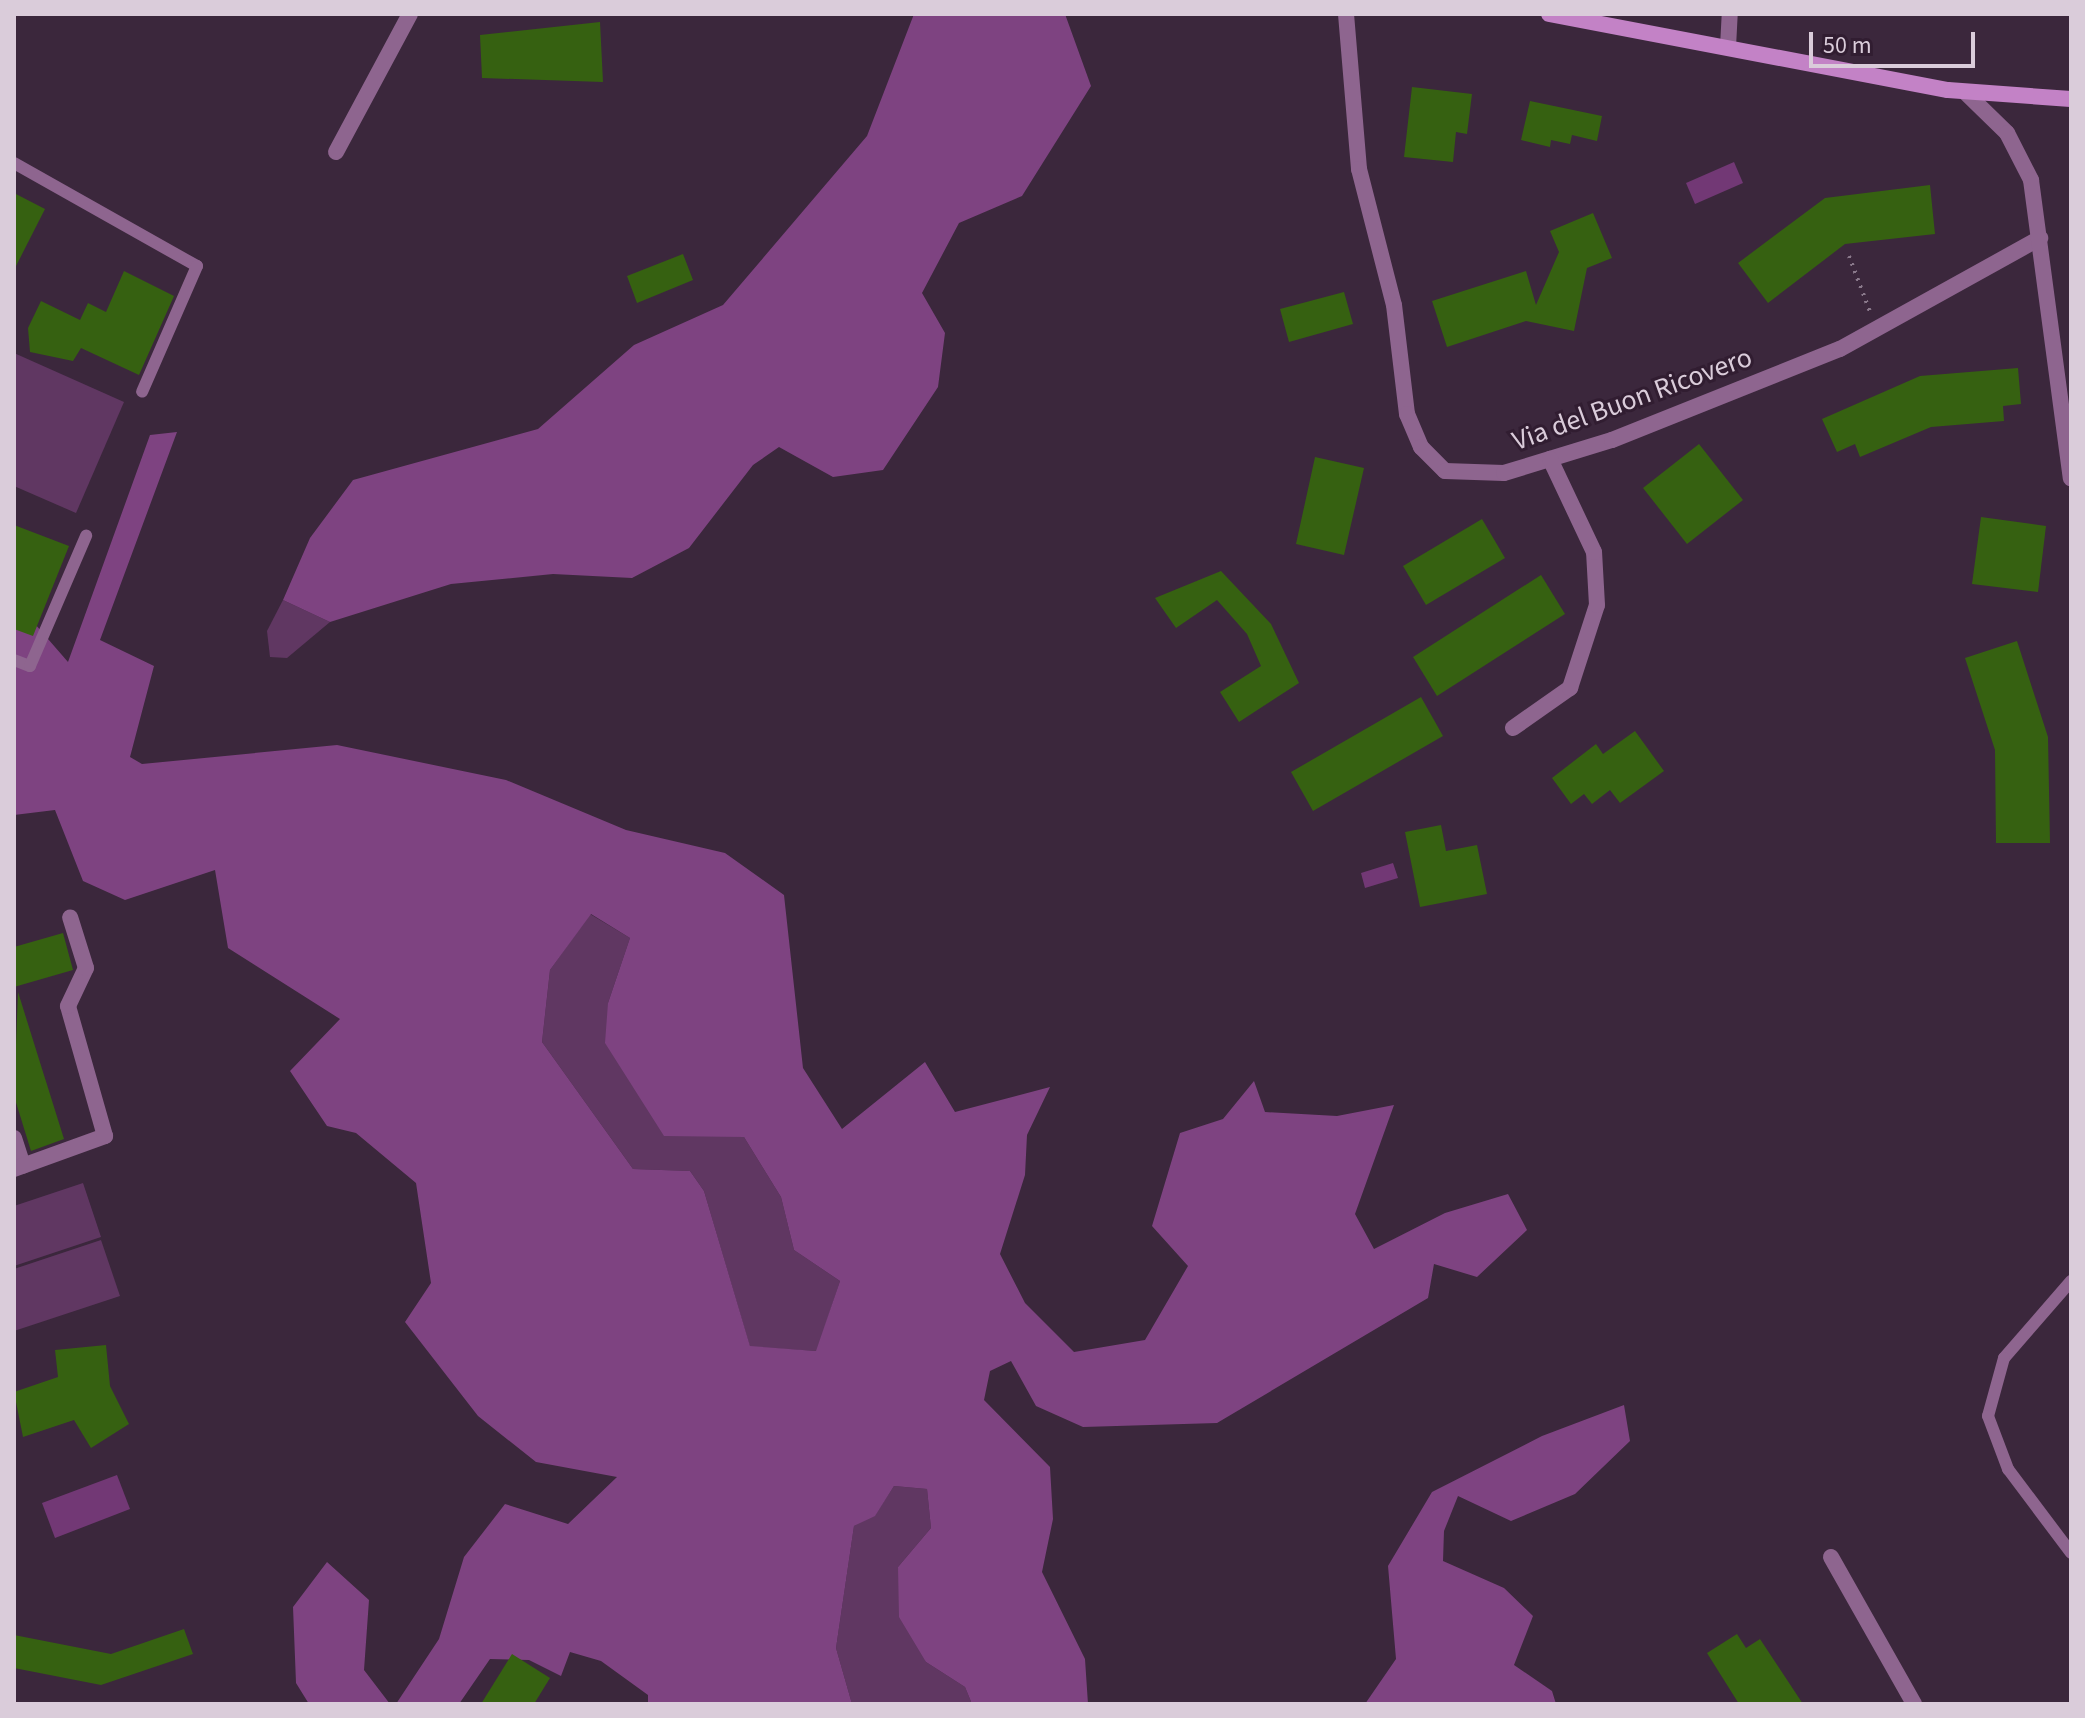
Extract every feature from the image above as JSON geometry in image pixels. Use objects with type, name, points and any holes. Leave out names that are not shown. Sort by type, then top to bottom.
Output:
[{"type":"street","points":[[336,152],[410,14]]},
{"type":"street","name":"Via del Buon Ricovero","points":[[1346,14],[1359,169],[1394,305],[1412,431],[1438,465],[1462,476],[1550,459],[1876,330],[2040,238]]},
{"type":"street","points":[[1549,14],[1966,93],[2071,99]]},
{"type":"street","points":[[1728,47],[1730,14]]},
{"type":"street","points":[[1966,93],[2021,155],[2040,238],[2071,478]]},
{"type":"street","points":[[1513,728],[1570,688],[1597,605],[1594,552],[1550,459]]},
{"type":"street","points":[[14,1138],[18,1168],[100,1141],[105,1136],[68,1006],[86,968],[70,917]]},
{"type":"street","points":[[1831,1557],[1914,1704]]},
{"type":"lane","points":[[14,163],[197,266],[142,392]]},
{"type":"lane","points":[[14,660],[30,666],[86,536]]},
{"type":"lane","points":[[2071,1281],[2011,1347],[1988,1402],[1999,1453],[2071,1553]]},
{"type":"path","points":[[1849,256],[1876,330]]},
{"type":"shaded area","points":[[914,14],[1065,14],[1091,86],[1022,196],[959,223],[922,293],[945,333],[938,387],[883,470],[833,477],[779,447],[753,465],[689,548],[632,578],[553,574],[451,584],[330,622],[283,600],[310,538],[353,480],[538,429],[634,345],[723,305],[867,136]]},
{"type":"shaded area","points":[[1734,162],[1743,183],[1695,204],[1686,183]]},
{"type":"shaded area","points":[[14,353],[124,402],[76,513],[14,486]]},
{"type":"shaded area","points":[[177,432],[100,640],[154,666],[130,757],[142,764],[337,745],[506,780],[626,830],[725,853],[784,895],[803,1068],[842,1129],[925,1062],[955,1112],[1050,1087],[1027,1135],[1025,1175],[1000,1254],[1025,1303],[1074,1352],[1145,1340],[1188,1266],[1152,1226],[1180,1133],[1223,1119],[1254,1081],[1265,1112],[1337,1116],[1394,1105],[1355,1214],[1374,1249],[1445,1213],[1508,1194],[1527,1230],[1477,1277],[1434,1264],[1428,1298],[1217,1423],[1083,1427],[1036,1406],[1011,1361],[990,1371],[984,1400],[1050,1467],[1053,1519],[1042,1572],[1085,1659],[1088,1704],[972,1704],[965,1687],[926,1662],[899,1617],[898,1567],[931,1528],[927,1489],[894,1486],[875,1516],[854,1526],[836,1648],[852,1704],[648,1704],[648,1695],[601,1661],[570,1652],[561,1676],[529,1660],[490,1659],[459,1704],[396,1704],[439,1639],[464,1557],[505,1504],[568,1524],[617,1477],[536,1462],[478,1416],[405,1322],[431,1283],[416,1183],[356,1133],[327,1126],[290,1071],[340,1019],[228,948],[215,870],[125,900],[83,881],[55,810],[14,815],[14,615],[35,624],[68,662],[150,435]],"holes":[[[591,914],[630,938],[608,1003],[605,1043],[664,1136],[744,1137],[781,1197],[794,1250],[840,1281],[816,1351],[750,1346],[704,1191],[690,1171],[633,1169],[542,1042],[550,970]]]},
{"type":"shaded area","points":[[283,600],[330,622],[287,658],[270,657],[267,631]]},
{"type":"shaded area","points":[[1393,863],[1398,878],[1365,888],[1361,873]]},
{"type":"shaded area","points":[[590,914],[630,938],[608,1003],[693,1131],[744,1137],[781,1197],[794,1250],[840,1281],[817,1351],[750,1347],[704,1191],[690,1171],[633,1169],[542,1042],[550,970]]},
{"type":"shaded area","points":[[83,1183],[101,1237],[14,1266],[14,1206]]},
{"type":"shaded area","points":[[101,1240],[120,1296],[14,1331],[14,1269]]},
{"type":"shaded area","points":[[1624,1405],[1630,1441],[1575,1494],[1511,1521],[1458,1496],[1444,1531],[1443,1561],[1504,1588],[1533,1616],[1514,1665],[1552,1691],[1556,1704],[1365,1704],[1396,1659],[1388,1566],[1432,1492],[1542,1436]]},
{"type":"shaded area","points":[[117,1475],[130,1509],[55,1538],[42,1503]]},
{"type":"shaded area","points":[[894,1486],[927,1489],[931,1528],[898,1567],[926,1662],[965,1687],[972,1704],[852,1704],[836,1648],[854,1526],[875,1515]]},
{"type":"shaded area","points":[[327,1562],[369,1600],[364,1670],[390,1704],[309,1704],[296,1683],[293,1607]]},
{"type":"building","points":[[600,22],[603,82],[482,78],[480,35]]},
{"type":"building","points":[[1412,87],[1472,94],[1467,134],[1456,132],[1453,162],[1404,157]]},
{"type":"building","points":[[1530,101],[1602,116],[1597,141],[1572,135],[1570,144],[1551,140],[1550,147],[1521,140]]},
{"type":"building","points":[[1930,185],[1935,234],[1845,244],[1768,303],[1738,263],[1825,198]]},
{"type":"building","points":[[14,193],[45,209],[14,270]]},
{"type":"building","points":[[1593,213],[1612,258],[1587,268],[1574,331],[1526,321],[1447,347],[1432,301],[1526,271],[1536,305],[1559,252],[1550,231]]},
{"type":"building","points":[[683,254],[693,280],[637,303],[627,276]]},
{"type":"building","points":[[124,271],[174,296],[139,375],[81,348],[73,361],[30,352],[28,328],[41,301],[80,320],[88,303],[106,312]]},
{"type":"building","points":[[1344,292],[1353,324],[1289,342],[1280,309]]},
{"type":"building","points":[[2018,368],[2021,404],[2003,406],[2004,421],[1931,427],[1860,457],[1855,444],[1837,452],[1822,419],[1920,376]]},
{"type":"building","points":[[1699,444],[1743,500],[1687,544],[1643,488]]},
{"type":"building","points":[[1315,457],[1364,468],[1344,555],[1296,544]]},
{"type":"building","points":[[1981,517],[2046,526],[2038,592],[1972,584]]},
{"type":"building","points":[[1482,519],[1505,558],[1426,605],[1403,566]]},
{"type":"building","points":[[14,525],[69,546],[33,636],[14,629]]},
{"type":"building","points":[[1221,571],[1271,624],[1299,683],[1239,722],[1220,692],[1261,666],[1247,634],[1217,600],[1176,628],[1155,598]]},
{"type":"building","points":[[1541,575],[1565,614],[1437,696],[1413,657]]},
{"type":"building","points":[[2017,641],[2048,737],[2050,843],[1996,843],[1995,750],[1965,658]]},
{"type":"building","points":[[1421,697],[1443,736],[1313,811],[1291,772]]},
{"type":"building","points":[[1635,731],[1664,771],[1620,803],[1610,790],[1592,804],[1584,794],[1571,804],[1552,778],[1596,744],[1603,754]]},
{"type":"building","points":[[1441,825],[1446,851],[1477,845],[1487,894],[1420,907],[1405,832]]},
{"type":"building","points":[[63,933],[73,970],[14,987],[14,947]]},
{"type":"building","points":[[18,992],[64,1139],[31,1151],[14,1096]]},
{"type":"building","points":[[106,1345],[110,1386],[129,1424],[91,1448],[74,1420],[23,1437],[14,1392],[58,1377],[55,1350]]},
{"type":"building","points":[[184,1629],[193,1654],[101,1685],[14,1668],[14,1635],[111,1654]]},
{"type":"building","points":[[1737,1634],[1746,1648],[1760,1639],[1803,1704],[1739,1704],[1707,1653]]},
{"type":"building","points":[[512,1654],[550,1678],[534,1704],[481,1704]]}]
